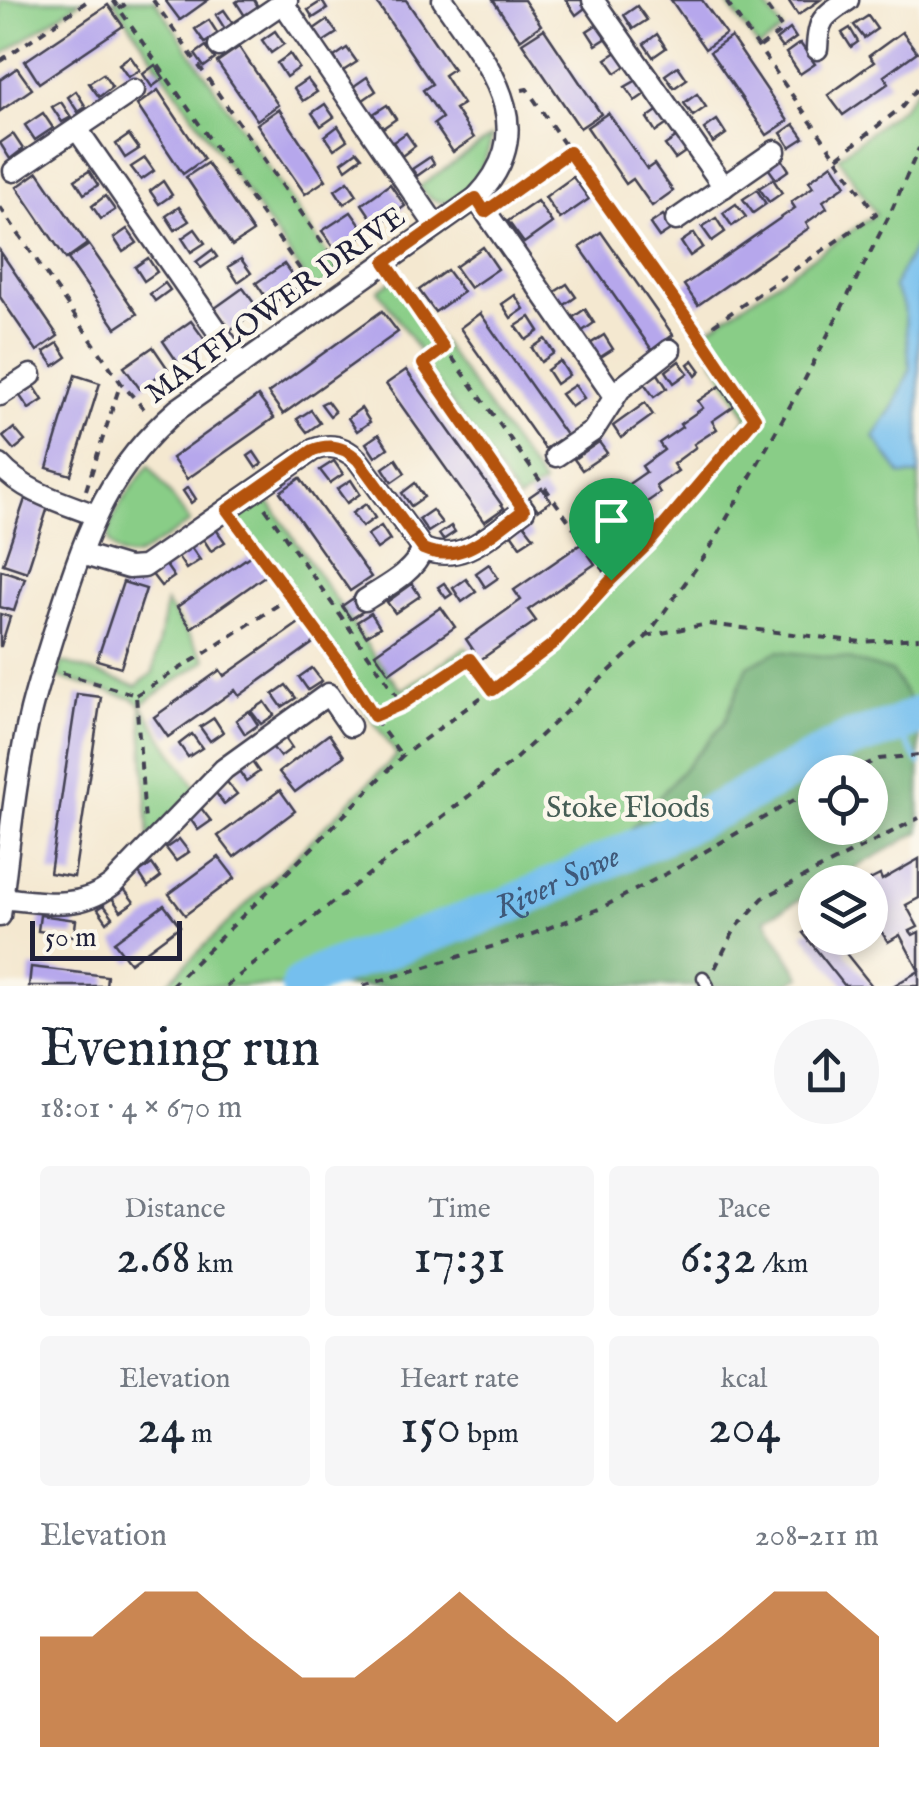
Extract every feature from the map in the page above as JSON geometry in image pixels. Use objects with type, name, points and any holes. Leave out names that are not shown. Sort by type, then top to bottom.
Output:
[{"type":"street","name":"MAYFLOWER DRIVE","points":[[1,907],[23,748],[43,667],[81,554],[88,512],[160,426],[186,404],[436,226],[480,205],[503,151],[507,127],[502,93],[494,74],[444,0]]},
{"type":"street","points":[[593,0],[724,187]]},
{"type":"street","points":[[817,49],[821,20],[848,0]]},
{"type":"street","points":[[219,46],[285,1],[436,226]]},
{"type":"street","points":[[14,172],[134,90]]},
{"type":"street","points":[[77,129],[241,366]]},
{"type":"street","points":[[676,220],[775,151]]},
{"type":"street","points":[[480,205],[614,396]]},
{"type":"street","points":[[556,456],[593,431],[614,396],[670,350]]},
{"type":"street","points":[[0,394],[31,376]]},
{"type":"street","points":[[81,554],[128,568],[144,566],[322,446],[342,448],[358,460],[423,549],[442,556],[467,550],[524,510]]},
{"type":"street","points":[[1,469],[20,484],[88,512]]},
{"type":"street","points":[[365,600],[408,570],[423,549]]},
{"type":"street","points":[[1,907],[91,899],[112,885],[224,769],[328,694],[350,726]]},
{"type":"path","points":[[0,61],[88,0]]},
{"type":"path","points":[[113,0],[322,306]]},
{"type":"path","points":[[119,8],[131,0]]},
{"type":"path","points":[[153,0],[352,285]]},
{"type":"path","points":[[699,335],[876,214],[725,0]]},
{"type":"path","points":[[759,48],[783,30],[762,0]]},
{"type":"path","points":[[838,157],[902,107],[919,86]]},
{"type":"path","points":[[172,986],[402,756],[553,644],[649,543],[755,418],[527,90],[502,93]]},
{"type":"path","points":[[226,986],[511,763],[646,636],[709,550],[793,400],[890,214],[919,148]]},
{"type":"path","points":[[480,205],[569,152]]},
{"type":"path","points":[[0,207],[121,383],[160,426]]},
{"type":"path","points":[[385,262],[611,580]]},
{"type":"path","points":[[444,348],[423,364],[524,510]]},
{"type":"path","points":[[88,512],[121,383]]},
{"type":"path","points":[[254,492],[402,704]]},
{"type":"path","points":[[227,510],[345,670],[402,756]]},
{"type":"path","points":[[43,667],[136,695],[290,596]]},
{"type":"path","points":[[646,636],[708,624],[861,642],[919,638]]},
{"type":"path","points":[[374,716],[402,704],[470,659],[493,690]]},
{"type":"path","points":[[136,695],[147,847]]},
{"type":"path","points":[[888,758],[919,755]]},
{"type":"path","points":[[363,986],[527,936],[599,909],[798,798]]},
{"type":"path","points":[[705,982],[735,929],[763,898],[919,818]]},
{"type":"green space","points":[[0,0],[82,0],[0,56]]},
{"type":"green space","points":[[113,0],[155,0],[340,273],[314,290]]},
{"type":"green space","points":[[725,0],[762,0],[783,30],[759,48]]},
{"type":"green space","name":"Stoke Floods","points":[[919,86],[919,832],[860,865],[798,865],[798,901],[765,919],[801,977],[784,986],[164,986],[397,755],[230,517],[263,493],[377,660],[402,690],[466,647],[495,686],[551,643],[607,589],[748,417],[699,335],[876,214],[838,157],[902,107]]},
{"type":"green space","points":[[492,136],[476,178],[456,199],[432,199],[419,187]]},
{"type":"green space","points":[[396,278],[543,484],[518,500],[423,363],[426,361],[378,290]]},
{"type":"green space","points":[[149,465],[190,522],[141,554],[127,556],[112,546],[109,533],[122,502]]},
{"type":"green space","points":[[166,603],[206,660],[141,705],[133,699],[58,677],[62,662],[136,686],[153,673]]},
{"type":"green space","points":[[778,651],[849,659],[892,672],[919,715],[919,832],[860,865],[798,865],[798,901],[765,919],[801,977],[784,986],[320,986],[583,884],[724,723],[748,666]]},
{"type":"green space","points":[[141,705],[197,789],[149,840]]},
{"type":"water","points":[[919,238],[919,475],[901,475],[874,437],[910,370],[904,307],[893,287]]},
{"type":"building","points":[[165,0],[208,0],[180,20]]},
{"type":"building","points":[[254,0],[258,7],[245,16],[236,2]]},
{"type":"building","points":[[375,0],[406,0],[453,69],[444,75],[463,104],[455,109],[474,138],[453,152],[434,124],[442,118],[423,90],[432,84]]},
{"type":"building","points":[[493,0],[524,0],[541,25],[520,40]]},
{"type":"building","points":[[566,0],[585,0],[589,5],[576,15]]},
{"type":"building","points":[[671,0],[702,0],[726,34],[705,49]]},
{"type":"building","points":[[788,0],[820,0],[798,15]]},
{"type":"building","points":[[322,1],[327,9],[313,18],[308,10]]},
{"type":"building","points":[[108,5],[123,26],[39,83],[25,61]]},
{"type":"building","points":[[637,6],[647,20],[633,29],[624,15]]},
{"type":"building","points":[[224,10],[233,23],[225,29],[216,15]]},
{"type":"building","points":[[868,16],[877,29],[864,38],[854,25]]},
{"type":"building","points":[[209,20],[218,34],[205,43],[195,29]]},
{"type":"building","points":[[327,20],[337,33],[323,42],[314,29]]},
{"type":"building","points":[[601,22],[610,36],[596,45],[587,31]]},
{"type":"building","points":[[850,28],[858,42],[851,47],[842,33]]},
{"type":"building","points":[[544,29],[601,114],[580,128],[522,43]]},
{"type":"building","points":[[790,29],[796,38],[782,48],[776,40]]},
{"type":"building","points":[[275,31],[284,44],[271,53],[262,40]]},
{"type":"building","points":[[902,32],[917,52],[884,76],[889,83],[843,115],[828,95],[874,62],[869,56]]},
{"type":"building","points":[[657,34],[666,48],[653,57],[644,44]]},
{"type":"building","points":[[731,37],[788,121],[767,135],[710,52]]},
{"type":"building","points":[[800,43],[815,64],[800,74],[786,53]]},
{"type":"building","points":[[206,46],[215,59],[204,67],[195,54]]},
{"type":"building","points":[[239,47],[278,105],[257,120],[217,62]]},
{"type":"building","points":[[347,48],[357,62],[343,71],[334,57]]},
{"type":"building","points":[[620,50],[629,64],[616,73],[606,59]]},
{"type":"building","points":[[290,54],[299,68],[286,77],[277,63]]},
{"type":"building","points":[[130,56],[140,70],[128,77],[119,64]]},
{"type":"building","points":[[155,65],[164,78],[152,87],[143,74]]},
{"type":"building","points":[[678,66],[687,79],[674,88],[665,75]]},
{"type":"building","points":[[17,68],[32,89],[0,111],[0,80]]},
{"type":"building","points":[[103,74],[112,87],[99,97],[89,83]]},
{"type":"building","points":[[367,77],[376,91],[363,100],[354,86]]},
{"type":"building","points":[[307,79],[317,92],[303,101],[294,88]]},
{"type":"building","points":[[639,79],[648,92],[635,101],[625,87]]},
{"type":"building","points":[[158,90],[204,159],[183,174],[137,105]]},
{"type":"building","points":[[76,91],[86,107],[78,112],[68,97]]},
{"type":"building","points":[[697,94],[706,107],[693,116],[684,103]]},
{"type":"building","points":[[61,102],[71,117],[62,122],[52,107]]},
{"type":"building","points":[[325,104],[334,117],[321,126],[312,113]]},
{"type":"building","points":[[387,105],[396,119],[383,128],[373,114]]},
{"type":"building","points":[[279,109],[326,180],[305,194],[257,124]]},
{"type":"building","points":[[660,109],[669,123],[656,132],[647,118]]},
{"type":"building","points":[[43,113],[53,128],[35,140],[25,125]]},
{"type":"building","points":[[608,113],[647,169],[654,164],[673,191],[652,206],[633,179],[626,184],[587,127]]},
{"type":"building","points":[[717,120],[726,134],[713,143],[704,129]]},
{"type":"building","points":[[794,124],[804,138],[790,147],[781,133]]},
{"type":"building","points":[[338,126],[347,140],[334,149],[325,136]]},
{"type":"building","points":[[406,133],[415,146],[402,156],[393,142]]},
{"type":"building","points":[[13,134],[23,149],[10,159],[0,143]]},
{"type":"building","points":[[129,135],[139,149],[125,158],[116,144]]},
{"type":"building","points":[[679,136],[688,150],[675,159],[665,145]]},
{"type":"building","points":[[357,151],[362,157],[346,169],[342,162]]},
{"type":"building","points":[[780,156],[789,170],[776,179],[766,165]]},
{"type":"building","points":[[430,157],[434,164],[417,176],[412,169]]},
{"type":"building","points":[[145,158],[154,171],[141,180],[131,167]]},
{"type":"building","points":[[207,163],[253,232],[232,246],[186,177]]},
{"type":"building","points":[[832,164],[846,185],[823,201],[827,208],[806,223],[809,228],[698,305],[684,285],[795,208],[791,202],[813,187],[809,181]]},
{"type":"building","points":[[89,171],[98,185],[84,194],[75,180]]},
{"type":"building","points":[[38,172],[87,244],[66,259],[17,187]]},
{"type":"building","points":[[573,177],[589,199],[560,219],[545,197]]},
{"type":"building","points":[[773,179],[782,193],[769,202],[759,188]]},
{"type":"building","points":[[163,181],[172,195],[159,204],[150,191]]},
{"type":"building","points":[[348,181],[357,195],[344,204],[335,190]]},
{"type":"building","points":[[390,184],[405,206],[377,226],[362,204]]},
{"type":"building","points":[[757,190],[766,204],[753,213],[743,199]]},
{"type":"building","points":[[105,196],[115,210],[101,219],[92,206]]},
{"type":"building","points":[[537,201],[552,223],[524,243],[508,221]]},
{"type":"building","points":[[736,204],[746,217],[732,226],[723,213]]},
{"type":"building","points":[[179,207],[189,221],[175,230],[166,216]]},
{"type":"building","points":[[351,212],[366,233],[338,253],[322,231]]},
{"type":"building","points":[[663,215],[673,228],[659,237],[650,224]]},
{"type":"building","points":[[716,218],[725,232],[712,241],[702,227]]},
{"type":"building","points":[[127,229],[137,243],[123,252],[114,238]]},
{"type":"building","points":[[195,229],[205,243],[191,252],[182,238]]},
{"type":"building","points":[[601,232],[673,335],[652,350],[580,247]]},
{"type":"building","points":[[694,233],[703,247],[690,256],[681,242]]},
{"type":"building","points":[[89,245],[137,314],[116,328],[68,259]]},
{"type":"building","points":[[483,247],[498,269],[470,288],[455,267]]},
{"type":"building","points":[[212,250],[217,257],[201,268],[196,262]]},
{"type":"building","points":[[0,251],[58,336],[37,351],[0,297]]},
{"type":"building","points":[[148,258],[157,272],[144,281],[135,267]]},
{"type":"building","points":[[241,259],[251,273],[238,282],[228,267]]},
{"type":"building","points":[[284,264],[299,285],[271,305],[256,283]]},
{"type":"building","points":[[447,270],[463,292],[435,312],[419,290]]},
{"type":"building","points":[[165,283],[170,290],[155,301],[150,294]]},
{"type":"building","points":[[567,284],[576,297],[563,306],[553,293]]},
{"type":"building","points":[[243,288],[259,310],[230,330],[215,308]]},
{"type":"building","points":[[515,295],[524,309],[511,318],[502,304]]},
{"type":"building","points":[[585,309],[594,323],[581,332],[572,318]]},
{"type":"building","points":[[382,311],[398,332],[283,414],[268,393]]},
{"type":"building","points":[[480,313],[566,435],[545,449],[460,328]]},
{"type":"building","points":[[530,317],[539,331],[526,340],[516,326]]},
{"type":"building","points":[[191,321],[207,343],[178,363],[163,341]]},
{"type":"building","points":[[604,335],[613,349],[599,358],[590,344]]},
{"type":"building","points":[[545,339],[554,353],[541,362],[532,348]]},
{"type":"building","points":[[58,343],[67,357],[54,366],[44,352]]},
{"type":"building","points":[[153,347],[168,369],[140,389],[124,367]]},
{"type":"building","points":[[693,360],[701,371],[696,376],[688,364]]},
{"type":"building","points":[[560,361],[569,375],[556,384],[547,370]]},
{"type":"building","points":[[679,361],[688,373],[674,383],[666,371]]},
{"type":"building","points":[[406,370],[504,508],[484,522],[386,384]]},
{"type":"building","points":[[658,374],[667,388],[654,397],[644,383]]},
{"type":"building","points":[[75,375],[100,383],[71,475],[47,468]]},
{"type":"building","points":[[575,385],[584,398],[571,407],[561,394]]},
{"type":"building","points":[[34,386],[43,400],[29,409],[20,396]]},
{"type":"building","points":[[720,386],[734,406],[712,421],[717,429],[673,464],[678,471],[656,486],[660,493],[637,509],[642,516],[620,531],[624,537],[602,552],[587,532],[610,516],[606,511],[628,495],[623,488],[646,472],[642,466],[664,450],[659,443],[703,408],[698,401]]},
{"type":"building","points":[[258,396],[274,418],[187,479],[172,458]]},
{"type":"building","points":[[327,401],[335,412],[330,416],[321,404]]},
{"type":"building","points":[[645,403],[653,415],[621,438],[613,426]]},
{"type":"building","points":[[361,408],[370,422],[357,431],[348,418]]},
{"type":"building","points":[[311,410],[320,423],[307,432],[297,419]]},
{"type":"building","points":[[14,428],[25,441],[14,450],[3,437]]},
{"type":"building","points":[[379,434],[388,448],[375,457],[366,443]]},
{"type":"building","points":[[599,442],[607,453],[582,470],[574,459]]},
{"type":"building","points":[[254,452],[262,464],[256,468],[248,456]]},
{"type":"building","points":[[396,459],[405,473],[392,482],[383,468]]},
{"type":"building","points":[[334,461],[343,474],[330,483],[320,470]]},
{"type":"building","points":[[300,478],[371,577],[350,591],[280,492]]},
{"type":"building","points":[[351,480],[360,494],[347,503],[337,489]]},
{"type":"building","points":[[415,483],[424,497],[411,506],[402,493]]},
{"type":"building","points":[[188,487],[196,499],[191,503],[183,491]]},
{"type":"building","points":[[542,488],[551,501],[538,510],[529,497]]},
{"type":"building","points":[[25,499],[48,507],[27,572],[3,564]]},
{"type":"building","points":[[366,504],[375,518],[362,527],[352,513]]},
{"type":"building","points":[[432,510],[442,523],[428,532],[419,519]]},
{"type":"building","points":[[524,524],[534,537],[520,546],[511,533]]},
{"type":"building","points":[[381,526],[390,540],[377,549],[367,535]]},
{"type":"building","points":[[451,526],[455,532],[443,540],[439,534]]},
{"type":"building","points":[[215,528],[225,542],[211,551],[202,537]]},
{"type":"building","points":[[581,544],[595,564],[528,610],[536,621],[480,660],[466,639],[521,600],[514,590]]},
{"type":"building","points":[[190,546],[200,560],[186,569],[177,555]]},
{"type":"building","points":[[254,553],[269,573],[191,628],[177,607]]},
{"type":"building","points":[[165,564],[174,577],[161,586],[151,573]]},
{"type":"building","points":[[489,564],[498,578],[485,587],[476,573]]},
{"type":"building","points":[[1,570],[25,578],[14,611],[0,607]]},
{"type":"building","points":[[466,579],[476,592],[462,602],[453,588]]},
{"type":"building","points":[[123,582],[146,589],[121,667],[97,660]]},
{"type":"building","points":[[444,583],[452,594],[446,598],[438,587]]},
{"type":"building","points":[[412,584],[420,596],[395,613],[387,602]]},
{"type":"building","points":[[355,597],[365,610],[351,619],[342,606]]},
{"type":"building","points":[[441,607],[455,627],[389,673],[375,653]]},
{"type":"building","points":[[371,613],[380,627],[366,636],[357,622]]},
{"type":"building","points":[[0,614],[10,617],[1,646],[0,646]]},
{"type":"building","points":[[302,621],[316,641],[239,696],[235,690],[168,737],[154,717],[220,670],[224,676]]},
{"type":"building","points":[[312,668],[322,681],[308,690],[299,677]]},
{"type":"building","points":[[286,685],[296,698],[282,707],[273,694]]},
{"type":"building","points":[[77,694],[101,697],[74,877],[50,873]]},
{"type":"building","points":[[265,702],[274,715],[261,724],[251,711]]},
{"type":"building","points":[[249,711],[258,725],[245,734],[236,720]]},
{"type":"building","points":[[214,718],[223,732],[210,741],[200,727]]},
{"type":"building","points":[[192,734],[202,748],[188,757],[179,744]]},
{"type":"building","points":[[329,734],[344,756],[295,792],[279,772]]},
{"type":"building","points":[[283,735],[292,748],[280,757],[270,744]]},
{"type":"building","points":[[250,759],[259,772],[246,781],[237,768]]},
{"type":"building","points":[[227,782],[237,794],[224,804],[214,790]]},
{"type":"building","points":[[280,790],[295,811],[234,857],[218,836]]},
{"type":"building","points":[[201,808],[211,821],[198,830],[189,817]]},
{"type":"building","points":[[179,839],[189,852],[176,861],[166,848]]},
{"type":"building","points":[[219,857],[235,878],[185,915],[169,894]]},
{"type":"building","points":[[919,859],[919,898],[906,905],[918,927],[910,931],[913,935],[919,932],[919,971],[900,935],[888,942],[888,877]]},
{"type":"building","points":[[152,864],[161,877],[148,887],[139,873]]},
{"type":"building","points":[[124,889],[134,902],[121,911],[112,898]]},
{"type":"building","points":[[104,905],[113,917],[107,922],[98,909]]},
{"type":"building","points":[[164,905],[180,926],[130,963],[114,942]]},
{"type":"building","points":[[40,915],[76,920],[74,936],[38,931]]},
{"type":"building","points":[[820,955],[847,955],[872,986],[845,986]]},
{"type":"building","points":[[31,967],[107,976],[106,986],[29,986]]},
{"type":"building","points":[[919,971],[919,986],[893,986]]},
{"type":"waterway","name":"River Sowe","points":[[300,986],[320,973],[510,905],[719,809],[847,741],[919,715]]},
{"type":"waterway","points":[[896,726],[919,763]]},
{"type":"route","points":[[569,152],[755,418],[649,543],[611,580],[553,644],[493,690],[470,659],[402,704],[374,716],[345,670],[227,510],[322,446],[342,448],[358,460],[423,549],[434,554],[451,555],[467,550],[524,510],[423,364],[444,348],[385,262],[476,198],[485,212],[569,152]]}]
